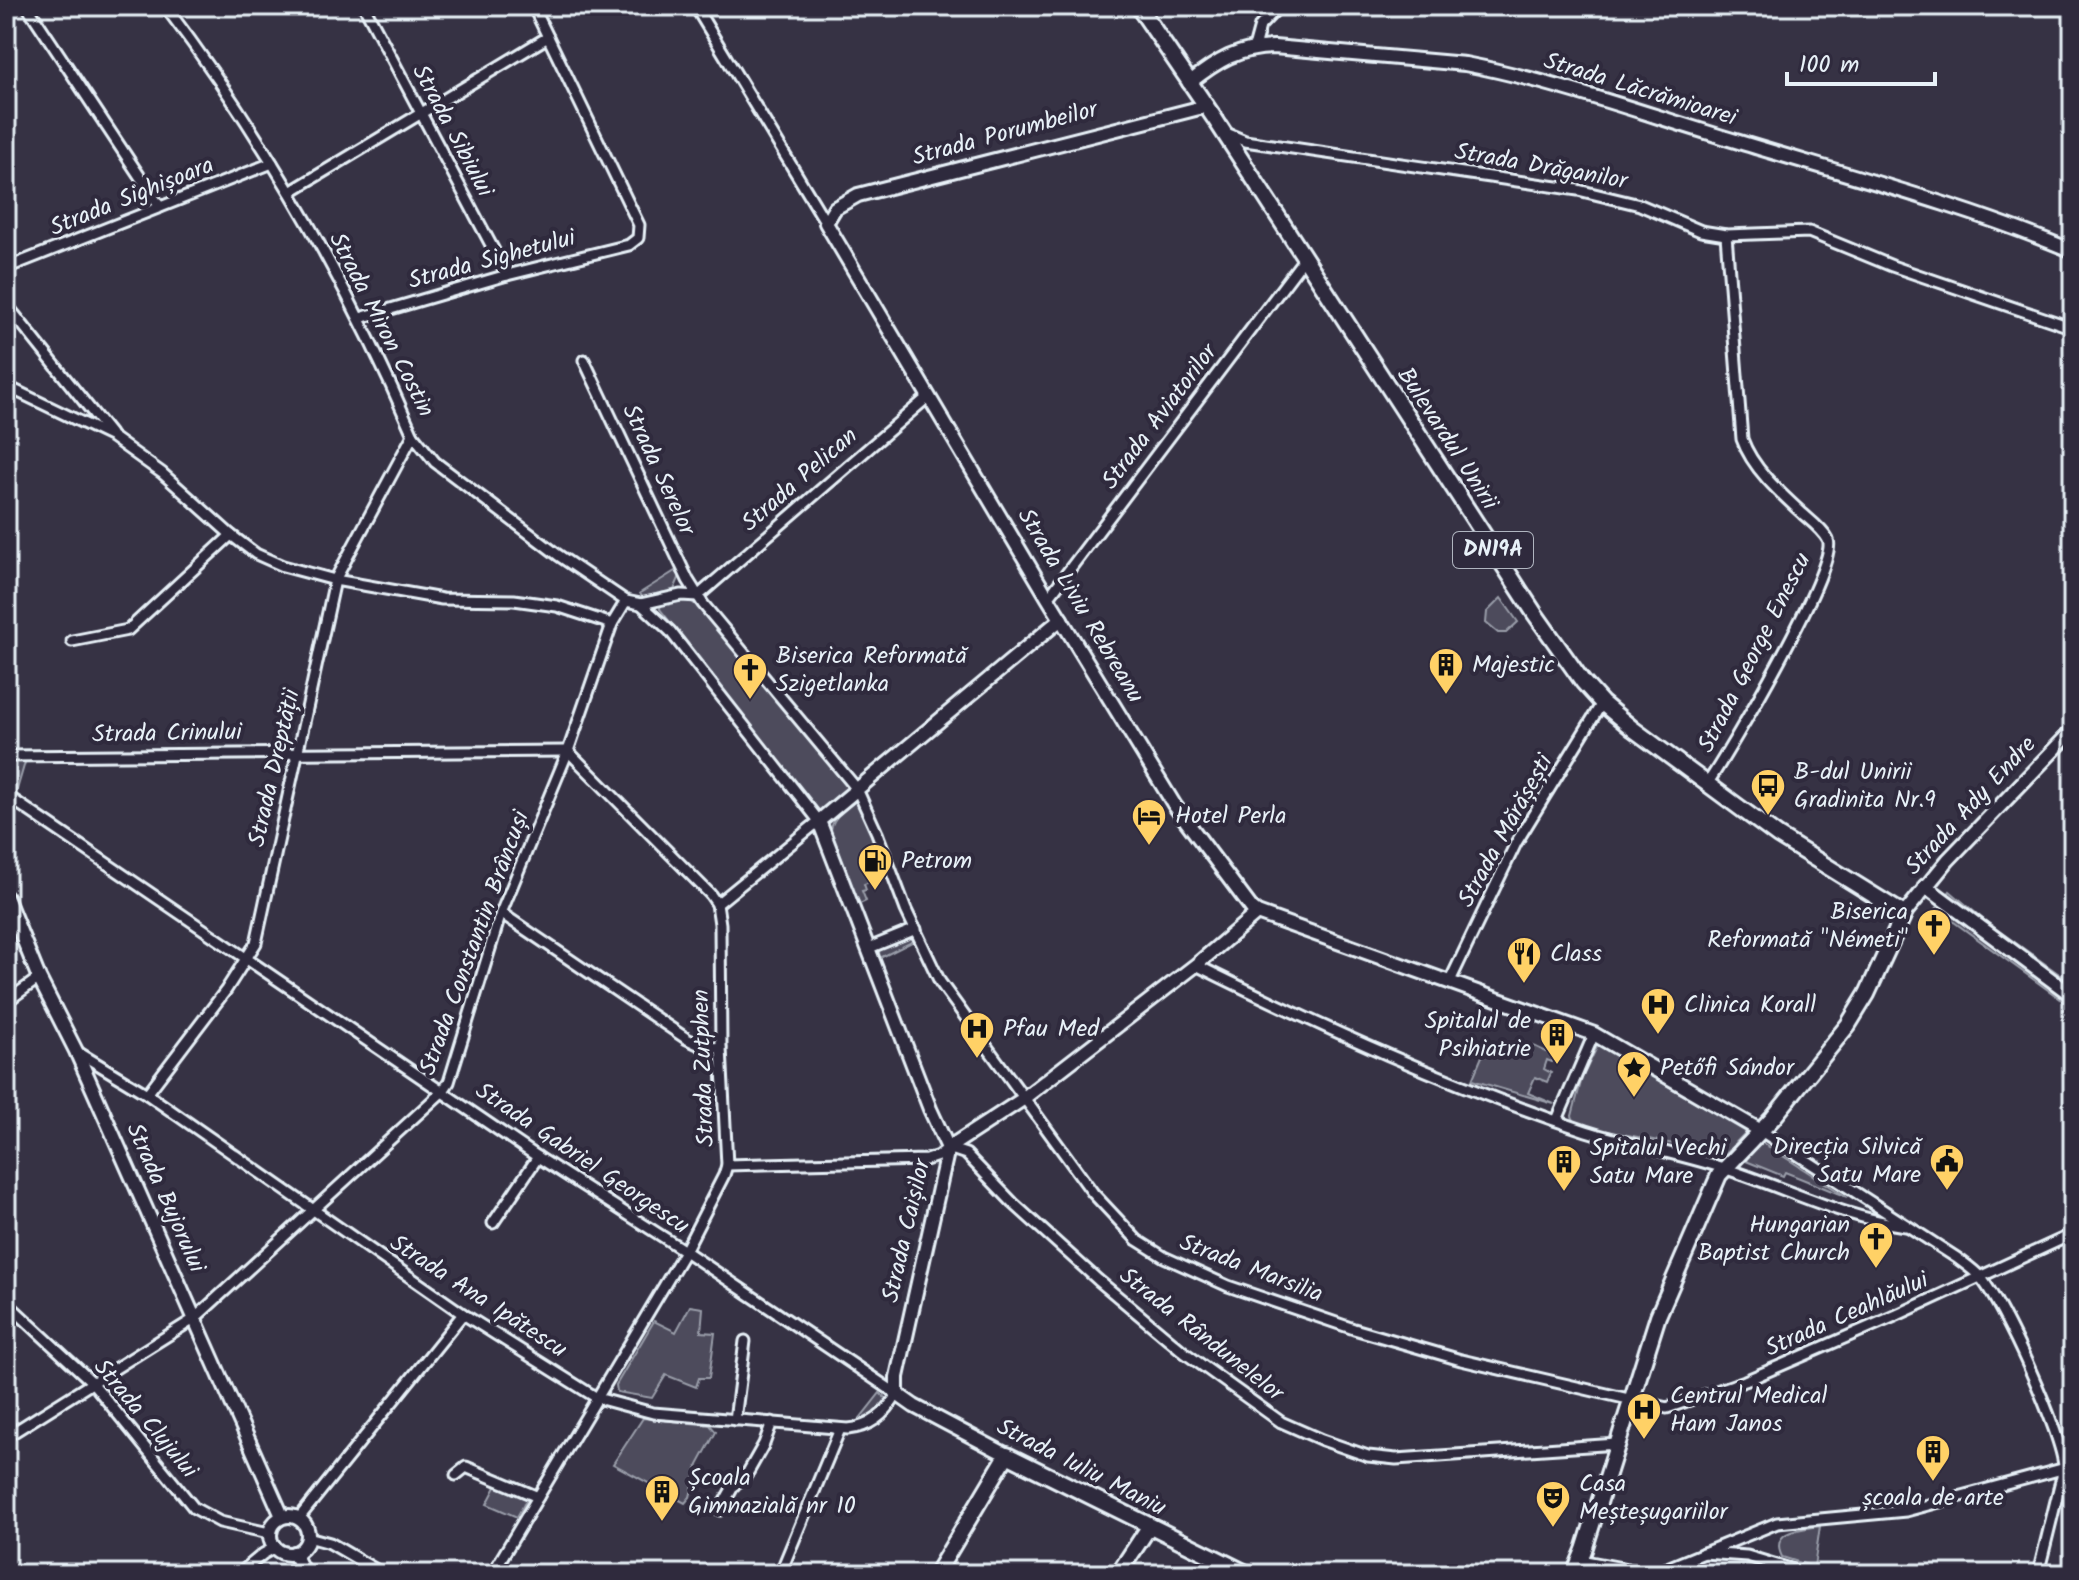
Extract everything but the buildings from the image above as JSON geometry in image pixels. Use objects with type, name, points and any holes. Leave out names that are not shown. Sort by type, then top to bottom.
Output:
[{"type":"main road","name":"Bulevardul Unirii","points":[[1138,6],[1207,106],[1535,614],[1583,682],[1602,703],[1778,836],[1904,914]]},
{"type":"main road","name":"Strada Lăcrămioarei","points":[[1189,83],[1241,50],[1254,48],[1322,51],[1492,69],[1571,90],[1975,213],[2073,251]]},
{"type":"main road","name":"Strada Porumbeilor","points":[[826,223],[835,208],[858,195],[1207,106]]},
{"type":"main road","name":"Strada Liviu Rebreanu","points":[[826,223],[1175,806],[1257,913]]},
{"type":"main road","points":[[819,821],[1061,619]]},
{"type":"main road","name":"Strada Ady Endre","points":[[1904,914],[1925,886],[2073,730]]},
{"type":"main road","name":"Strada Caișilor","points":[[819,821],[930,1109],[948,1148],[897,1377],[897,1394]]},
{"type":"main road","points":[[1925,886],[2073,996]]},
{"type":"main road","name":"Strada Bujorului","points":[[6,897],[39,978],[76,1051],[282,1516]]},
{"type":"main road","points":[[948,1148],[1025,1097],[1196,965],[1257,913],[1594,1034],[1761,1131]]},
{"type":"main road","points":[[1577,1567],[1658,1316],[1723,1168],[1761,1131],[1858,1010],[1904,914]]},
{"type":"main road","name":"Strada Iuliu Maniu","points":[[897,1394],[1007,1455],[1248,1574]]},
{"type":"main road","points":[[936,1574],[1007,1455]]},
{"type":"main road","points":[[282,1516],[299,1518],[306,1526],[308,1537],[303,1547],[294,1553],[284,1553],[274,1548],[269,1533],[274,1523],[282,1516]]},
{"type":"main road","points":[[1118,1574],[1149,1527]]},
{"type":"main road","points":[[294,1553],[304,1574]]},
{"type":"street","points":[[27,6],[160,207]]},
{"type":"street","name":"Strada Miron Costin","points":[[165,6],[290,192],[360,318],[413,435],[435,462],[558,555],[626,601]]},
{"type":"street","name":"Strada Sibiului","points":[[364,6],[507,275]]},
{"type":"street","points":[[290,192],[548,37],[533,6]]},
{"type":"street","name":"Strada Liviu Rebreanu","points":[[695,6],[826,223]]},
{"type":"street","points":[[1254,48],[1260,26],[1279,6]]},
{"type":"street","name":"Strada Sighetului","points":[[360,318],[634,242],[640,232],[639,225],[548,37]]},
{"type":"street","name":"Strada Drăganilor","points":[[1223,132],[1245,141],[1578,190],[1640,205],[1701,231],[1726,235],[1809,232],[1892,266],[2073,328]]},
{"type":"street","name":"Strada Sighișoara","points":[[6,268],[272,163]]},
{"type":"street","name":"Strada George Enescu","points":[[1707,784],[1743,729],[1818,582],[1831,549],[1828,539],[1751,460],[1742,439],[1726,235]]},
{"type":"street","name":"Strada Aviatorilor","points":[[1048,598],[1304,259]]},
{"type":"street","points":[[6,304],[112,437]]},
{"type":"street","name":"Strada Serelor","points":[[584,360],[698,596],[857,789]]},
{"type":"street","points":[[6,386],[112,437],[162,473],[256,554],[283,566],[335,580],[442,599],[514,600],[557,606],[612,624]]},
{"type":"street","name":"Strada Pelican","points":[[698,596],[929,396]]},
{"type":"street","name":"Strada Dreptății","points":[[147,1094],[256,943],[335,580],[413,435]]},
{"type":"street","points":[[72,641],[128,630],[231,535]]},
{"type":"street","points":[[626,601],[641,604],[681,595],[698,596]]},
{"type":"street","name":"Strada Constantin Brâncuși","points":[[6,1437],[194,1319],[443,1091],[449,1082],[501,913],[568,751],[612,624],[626,601]]},
{"type":"street","points":[[568,751],[717,904],[819,821],[670,631],[641,604]]},
{"type":"street","name":"Strada Mărășești","points":[[1450,981],[1516,843],[1602,703]]},
{"type":"street","name":"Strada Crinului","points":[[6,756],[568,751]]},
{"type":"street","name":"Strada Marsilia","points":[[857,789],[940,982],[1025,1097],[1064,1156],[1100,1202],[1137,1240],[1164,1257],[1228,1286],[1354,1329],[1461,1360],[1631,1401]]},
{"type":"street","name":"Strada Gabriel Georgescu","points":[[6,795],[538,1157],[685,1251],[897,1394]]},
{"type":"street","name":"Strada Zutphen","points":[[492,1574],[685,1251],[727,1165],[717,904]]},
{"type":"street","points":[[501,913],[687,1039],[704,1047],[721,1048]]},
{"type":"street","points":[[869,948],[916,929]]},
{"type":"street","points":[[1196,965],[1334,1033],[1411,1066],[1557,1120],[1723,1168],[1865,1219],[1905,1226]]},
{"type":"street","points":[[6,1002],[39,978]]},
{"type":"street","points":[[1557,1120],[1594,1034]]},
{"type":"street","name":"Strada Ana Ipătescu","points":[[76,1051],[147,1094],[463,1314],[597,1398],[653,1413],[840,1429],[856,1428],[872,1422],[897,1394]]},
{"type":"street","points":[[1761,1131],[1957,1258],[1980,1277],[2003,1313],[2068,1467],[2038,1574]]},
{"type":"street","points":[[727,1165],[914,1161],[938,1156],[948,1148]]},
{"type":"street","name":"Strada Rândunelelor","points":[[948,1148],[966,1154],[1013,1203],[1185,1353],[1281,1422],[1368,1456],[1396,1459],[1617,1444]]},
{"type":"street","points":[[493,1223],[538,1157]]},
{"type":"street","name":"Strada Ceahlăului","points":[[1631,1401],[1667,1408],[1725,1389],[2073,1234]]},
{"type":"street","name":"Strada Clujului","points":[[6,1302],[92,1382],[194,1508],[220,1522],[269,1533]]},
{"type":"street","points":[[299,1518],[463,1314]]},
{"type":"street","points":[[735,1420],[745,1341]]},
{"type":"street","points":[[720,1510],[734,1485],[747,1474],[772,1422]]},
{"type":"street","points":[[780,1574],[840,1429]]},
{"type":"street","points":[[456,1475],[466,1467],[538,1497]]},
{"type":"street","points":[[1577,1567],[1602,1566],[1650,1572],[1670,1567],[1700,1552],[1777,1523],[1906,1511],[2068,1467]]},
{"type":"street","points":[[1743,1535],[1747,1556]]},
{"type":"street","points":[[308,1537],[330,1543],[383,1574]]},
{"type":"street","points":[[239,1574],[274,1548]]},
{"type":"street","points":[[1700,1552],[1747,1556],[1807,1574]]},
{"type":"shaded area","points":[[675,571],[680,576],[674,590],[642,597],[640,593]]},
{"type":"shaded area","points":[[1501,598],[1518,622],[1506,633],[1498,633],[1486,623],[1487,612]]},
{"type":"shaded area","points":[[689,599],[848,788],[820,813],[660,609],[661,604]]},
{"type":"shaded area","points":[[26,759],[16,793],[6,787],[6,760]]},
{"type":"shaded area","points":[[858,800],[888,875],[864,884],[866,890],[862,891],[866,901],[860,904],[838,863],[831,841],[834,821],[844,809]]},
{"type":"shaded area","points":[[1950,891],[1984,920],[2073,984],[2073,989],[1947,895]]},
{"type":"shaded area","points":[[1939,905],[2073,1001],[2073,1008],[1936,909]]},
{"type":"shaded area","points":[[908,935],[914,941],[880,958],[878,948]]},
{"type":"shaded area","points":[[1488,1042],[1528,1055],[1532,1045],[1555,1056],[1552,1062],[1547,1060],[1544,1069],[1551,1073],[1547,1082],[1535,1077],[1528,1093],[1554,1104],[1472,1080]]},
{"type":"shaded area","points":[[1598,1045],[1746,1132],[1725,1154],[1576,1125],[1572,1116],[1582,1078]]},
{"type":"shaded area","points":[[1758,1140],[1847,1197],[1785,1172],[1783,1176],[1741,1159]]},
{"type":"shaded area","points":[[690,1306],[703,1308],[701,1332],[715,1333],[709,1378],[699,1378],[696,1387],[666,1375],[652,1398],[617,1392],[616,1385],[654,1321],[676,1332]]},
{"type":"shaded area","points":[[880,1393],[889,1402],[871,1419],[858,1421]]},
{"type":"shaded area","points":[[643,1418],[710,1425],[716,1432],[698,1465],[690,1497],[685,1503],[613,1464]]},
{"type":"shaded area","points":[[498,1483],[528,1497],[517,1517],[487,1504]]},
{"type":"shaded area","points":[[1820,1526],[1814,1567],[1782,1557],[1779,1548],[1784,1536],[1789,1532]]},
{"type":"place","name":"Majestic","points":[[1446,696]]},
{"type":"place","name":"Biserica Reformată Szigetlanka","points":[[750,701]]},
{"type":"place","name":"B-dul Unirii Gradinita Nr.9","points":[[1768,817]]},
{"type":"place","name":"Hotel Perla","points":[[1149,847]]},
{"type":"place","name":"Petrom","points":[[875,892]]},
{"type":"place","name":"Biserica Reformată \"Németi\"","points":[[1934,957]]},
{"type":"place","name":"Class","points":[[1524,985]]},
{"type":"place","name":"Clinica Korall","points":[[1658,1036]]},
{"type":"place","name":"Pfau Med","points":[[977,1060]]},
{"type":"place","name":"Spitalul de Psihiatrie","points":[[1557,1066]]},
{"type":"place","name":"Petőfi Sándor","points":[[1634,1099]]},
{"type":"place","name":"Direcția Silvică Satu Mare","points":[[1947,1192]]},
{"type":"place","name":"Spitalul Vechi Satu Mare","points":[[1564,1193]]},
{"type":"place","name":"Hungarian Baptist Church","points":[[1876,1270]]},
{"type":"place","name":"Centrul Medical Ham Janos","points":[[1644,1441]]},
{"type":"place","name":"școala de arte","points":[[1933,1483]]},
{"type":"place","name":"Școala Gimnazială nr 10","points":[[662,1523]]},
{"type":"place","name":"Casa Meșteșugariilor","points":[[1553,1529]]}]
